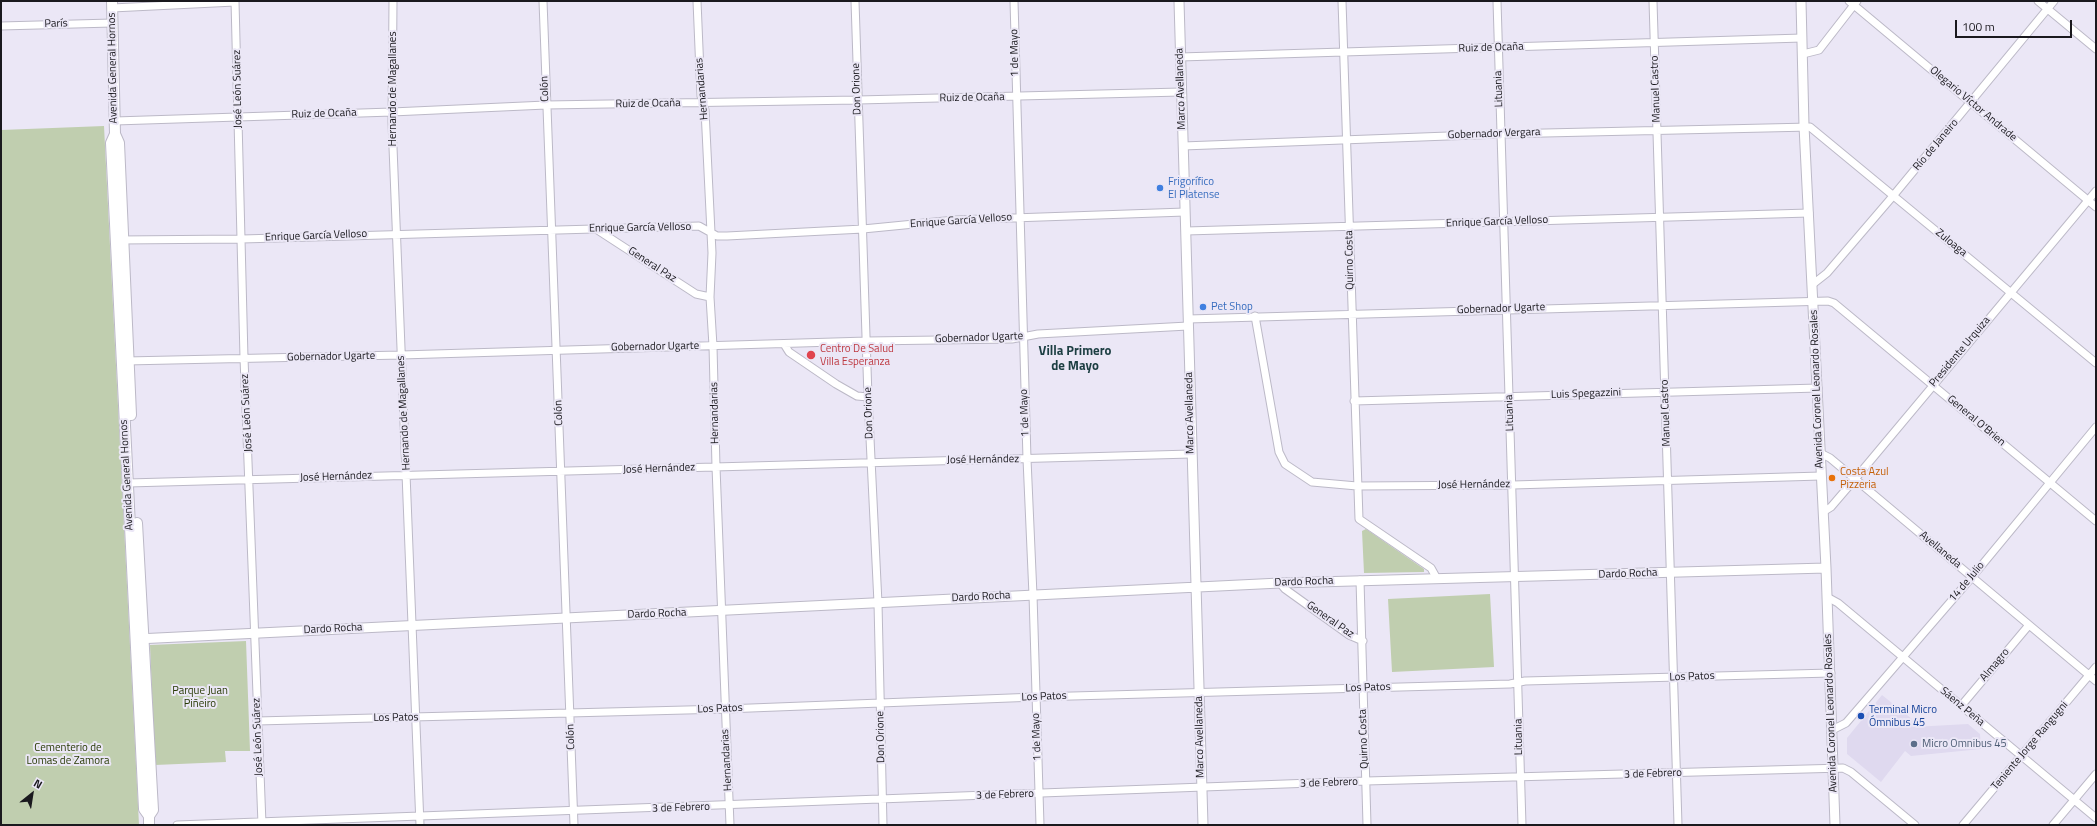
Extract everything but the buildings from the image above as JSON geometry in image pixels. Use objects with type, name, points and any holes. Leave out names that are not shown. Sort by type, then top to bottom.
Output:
[{"type":"main road","name":"Avenida General Hornos","points":[[112,5],[115,134],[119,143],[119,240],[131,483],[139,639],[153,810],[149,820]]},
{"type":"street","name":"Hernando de Magallanes","points":[[393,1],[392,112],[420,825]]},
{"type":"street","name":"Colón","points":[[543,1],[574,825]]},
{"type":"street","name":"Hernandarias","points":[[697,1],[701,96],[703,103],[712,253],[710,297],[730,825]]},
{"type":"street","name":"Don Orione","points":[[855,1],[868,397],[878,603],[883,825]]},
{"type":"street","name":"1 de Mayo","points":[[1014,1],[1023,338],[1034,595],[1040,825]]},
{"type":"street","name":"Marco Avellaneda","points":[[1179,1],[1203,825]]},
{"type":"street","name":"Quirno Costa","points":[[1342,1],[1359,519],[1431,568],[1436,577]]},
{"type":"street","name":"Lituania","points":[[1497,1],[1513,485],[1514,577],[1522,825]]},
{"type":"street","name":"Manuel Castro","points":[[1653,1],[1678,825]]},
{"type":"street","name":"Avenida Coronel Leonardo Rosales","points":[[1801,1],[1804,54],[1804,126],[1814,300],[1831,673],[1835,825]]},
{"type":"street","points":[[2038,1],[2096,49]]},
{"type":"street","name":"Río de Janeiro","points":[[1813,284],[1827,274],[1972,102],[2054,1]]},
{"type":"street","points":[[112,5],[235,2]]},
{"type":"street","name":"José León Suárez","points":[[235,2],[244,358],[250,480],[257,721],[262,823]]},
{"type":"street","points":[[1804,54],[1819,50],[1853,2]]},
{"type":"street","name":"Olegario Víctor Andrade","points":[[1853,2],[2096,207]]},
{"type":"street","name":"París","points":[[1,26],[112,23]]},
{"type":"street","name":"Ruiz de Ocaña","points":[[1180,57],[1498,47],[1655,44],[1802,38]]},
{"type":"street","name":"Ruiz de Ocaña","points":[[115,120],[392,112],[546,105],[858,100],[1181,92]]},
{"type":"street","name":"Gobernador Vergara","points":[[1183,146],[1501,134],[1804,126]]},
{"type":"street","name":"Zuloaga","points":[[1804,126],[1815,130],[2096,363]]},
{"type":"street","name":"Presidente Urquiza","points":[[1823,512],[1831,507],[1855,479],[2096,191]]},
{"type":"street","name":"Enrique García Velloso","points":[[119,240],[699,226],[717,236],[727,236],[863,229],[955,220],[1186,212]]},
{"type":"street","name":"Enrique García Velloso","points":[[1186,231],[1808,213]]},
{"type":"street","name":"General Paz","points":[[596,229],[696,294],[710,297]]},
{"type":"street","name":"Gobernador Ugarte","points":[[125,361],[1023,338],[1038,334],[1255,316],[1814,300]]},
{"type":"street","name":"General O'Brien","points":[[1814,300],[1834,303],[2096,522]]},
{"type":"street","name":"José Hernández","points":[[1255,316],[1282,460],[1301,476],[1312,482],[1357,486],[1513,485],[1668,479],[1821,476]]},
{"type":"street","points":[[784,344],[790,352],[836,384],[857,396],[868,397]]},
{"type":"street","name":"Luis Spegazzini","points":[[1354,401],[1818,388]]},
{"type":"street","name":"14 de Julio","points":[[1832,730],[1846,723],[1972,577],[2096,427]]},
{"type":"street","name":"Avellaneda","points":[[1820,453],[1830,458],[2096,681]]},
{"type":"street","name":"José Hernández","points":[[131,483],[1191,454]]},
{"type":"street","name":"Dardo Rocha","points":[[139,639],[1280,583],[1436,577],[1514,577],[1826,568]]},
{"type":"street","name":"Quirno Costa","points":[[1360,580],[1363,641],[1367,825]]},
{"type":"street","name":"General Paz","points":[[1280,583],[1349,635],[1363,641]]},
{"type":"street","name":"Sáenz Peña","points":[[1827,597],[1838,603],[2096,818]]},
{"type":"street","name":"Almagro","points":[[1961,706],[2029,625]]},
{"type":"street","name":"Teniente Jorge Rangugni","points":[[1963,825],[2096,667]]},
{"type":"street","name":"Los Patos","points":[[257,721],[725,709],[1036,697],[1831,673]]},
{"type":"street","name":"3 de Febrero","points":[[177,825],[574,812],[1366,781],[1834,770],[1843,768],[1851,772],[1914,825]]},
{"type":"street","points":[[2053,825],[2096,774]]},
{"type":"shaded area","name":"Micro Omnibus 45","points":[[1882,695],[1912,719],[1913,727],[1968,724],[1980,734],[1981,749],[1911,756],[1905,751],[1881,782],[1847,754],[1847,738]]},
{"type":"green space","name":"Cementerio de Lomas de Zamora","points":[[104,126],[139,825],[1,825],[1,130]]},
{"type":"green space","points":[[1366,529],[1424,569],[1424,572],[1364,573],[1362,531]]},
{"type":"green space","points":[[1490,594],[1494,667],[1392,672],[1388,599]]},
{"type":"green space","name":"Parque Juan Piñeiro","points":[[246,641],[250,751],[225,751],[226,762],[155,765],[150,645]]},
{"type":"place","name":"Frigorífico El Platense","points":[[1160,188]]},
{"type":"place","name":"Pet Shop","points":[[1203,307]]},
{"type":"place","name":"Centro De Salud Villa Esperanza","points":[[811,355]]},
{"type":"place","name":"Costa Azul Pizzeria","points":[[1832,478]]},
{"type":"place","name":"Terminal Micro Ómnibus 45","points":[[1861,716]]},
{"type":"place","name":"Micro Omnibus 45","points":[[1914,744]]},
{"type":"district","name":"Villa Primero de Mayo","points":[[1075,360]]}]
